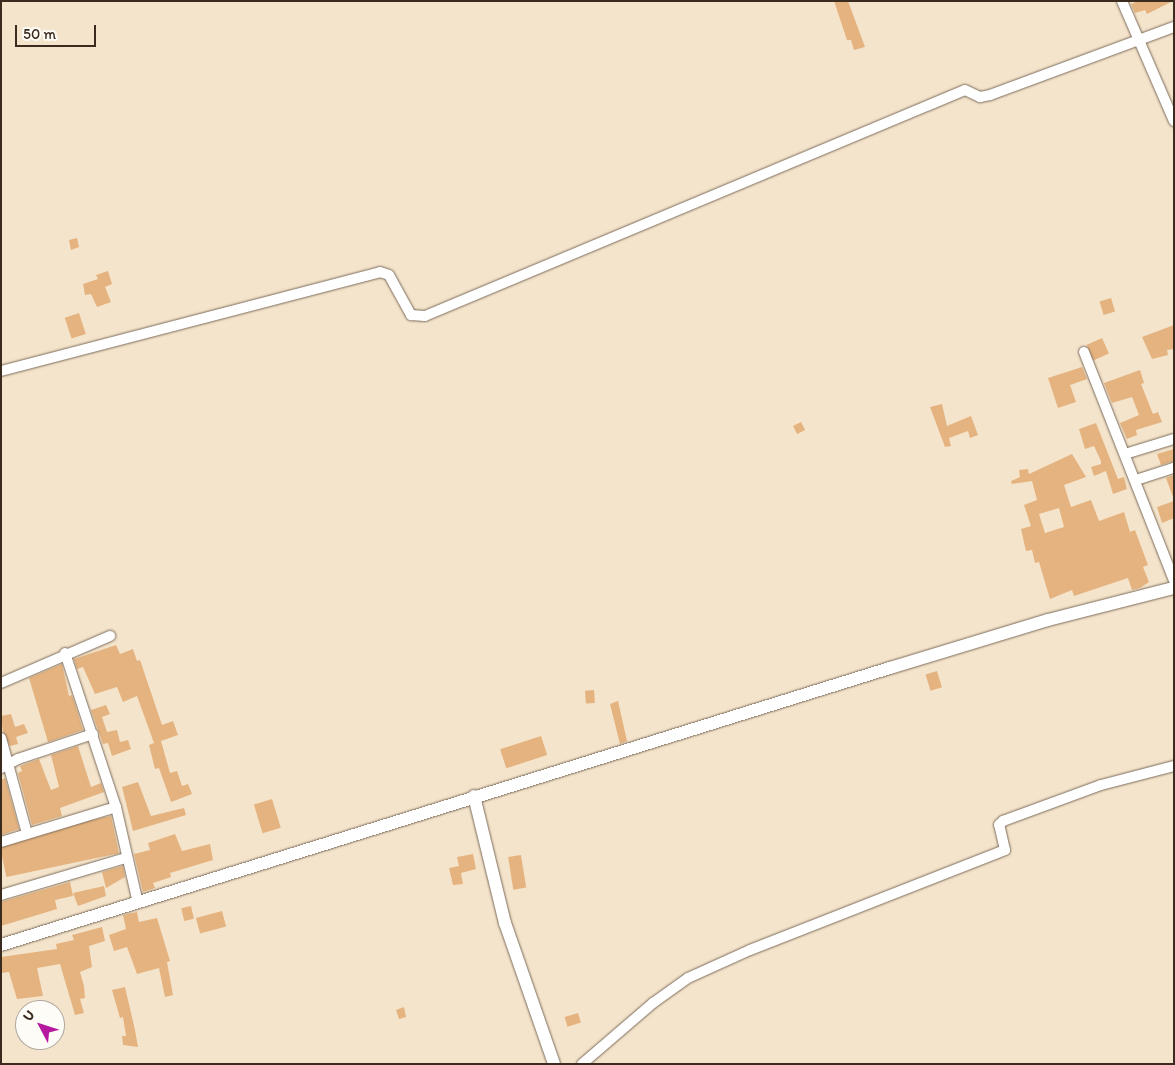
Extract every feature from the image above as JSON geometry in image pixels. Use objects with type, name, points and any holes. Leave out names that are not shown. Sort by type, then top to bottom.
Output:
[{"type":"street","points":[[1122,1],[1174,121]]},
{"type":"street","points":[[1,371],[380,272],[388,275],[411,315],[425,316],[965,90],[984,97],[1174,27]]},
{"type":"street","points":[[1084,352],[1174,580]]},
{"type":"street","points":[[1125,454],[1174,439]]},
{"type":"street","points":[[1136,480],[1174,468]]},
{"type":"street","points":[[1,945],[474,796],[1002,634],[1174,588]]},
{"type":"street","points":[[1,683],[65,653],[110,636]]},
{"type":"street","points":[[65,653],[116,807],[126,858],[138,903]]},
{"type":"street","points":[[5,766],[18,758],[93,734]]},
{"type":"street","points":[[1,738],[5,766],[27,834]]},
{"type":"street","points":[[582,1064],[646,1009],[688,978],[750,950],[1005,850],[999,826],[1003,820],[1101,785],[1174,766]]},
{"type":"street","points":[[474,796],[505,923],[554,1064]]},
{"type":"street","points":[[1,842],[116,807]]},
{"type":"street","points":[[1,895],[126,858]]},
{"type":"building","points":[[834,1],[848,1],[865,47],[854,50],[851,40],[847,40]]},
{"type":"building","points":[[1138,1],[1173,1],[1147,14],[1145,10],[1135,13],[1131,4]]},
{"type":"building","points":[[77,238],[79,247],[71,250],[69,240]]},
{"type":"building","points":[[108,271],[112,284],[105,287],[111,302],[97,307],[91,294],[85,295],[83,284],[98,279],[96,275]]},
{"type":"building","points":[[1111,298],[1115,311],[1104,315],[1100,302]]},
{"type":"building","points":[[79,313],[86,334],[72,339],[65,318]]},
{"type":"building","points":[[1174,325],[1174,349],[1167,350],[1168,355],[1152,359],[1142,337]]},
{"type":"building","points":[[1102,338],[1109,354],[1093,360],[1086,345]]},
{"type":"building","points":[[1082,367],[1087,379],[1070,385],[1076,402],[1058,408],[1048,378]]},
{"type":"building","points":[[1140,370],[1144,383],[1141,384],[1153,414],[1158,412],[1162,422],[1136,430],[1137,435],[1127,439],[1120,423],[1139,415],[1132,397],[1112,403],[1104,383]]},
{"type":"building","points":[[942,404],[947,426],[971,416],[978,435],[970,438],[968,431],[949,438],[951,446],[945,447],[930,407]]},
{"type":"building","points":[[801,422],[805,430],[797,434],[793,426]]},
{"type":"building","points":[[1096,423],[1118,479],[1124,477],[1127,489],[1113,494],[1106,471],[1094,476],[1091,467],[1101,464],[1101,461],[1094,446],[1085,449],[1079,429]]},
{"type":"building","points":[[1174,449],[1174,461],[1161,465],[1157,454]]},
{"type":"building","points":[[1072,454],[1086,477],[1064,485],[1071,507],[1091,500],[1099,521],[1124,512],[1130,532],[1135,530],[1148,565],[1143,567],[1149,582],[1140,588],[1132,590],[1128,578],[1074,596],[1072,590],[1050,599],[1039,562],[1035,563],[1032,550],[1026,551],[1021,529],[1031,526],[1024,505],[1037,500],[1032,481],[1012,484],[1011,481],[1020,477],[1019,470],[1028,469],[1029,474]],"holes":[[[1059,508],[1064,527],[1045,533],[1039,514]]]},
{"type":"building","points":[[1174,475],[1174,497],[1173,497],[1166,478]]},
{"type":"building","points":[[1174,501],[1174,518],[1162,523],[1157,507]]},
{"type":"building","points":[[116,645],[120,654],[133,649],[137,661],[140,660],[162,725],[173,721],[178,735],[161,741],[170,773],[177,771],[182,786],[188,784],[192,794],[171,802],[159,768],[155,769],[149,745],[154,743],[137,696],[123,702],[117,687],[95,694],[83,667],[77,669],[74,659]]},
{"type":"building","points":[[62,664],[69,696],[72,695],[83,730],[48,742],[29,678]]},
{"type":"building","points":[[937,671],[942,687],[930,691],[926,675]]},
{"type":"building","points":[[594,690],[595,703],[586,704],[585,691]]},
{"type":"building","points":[[618,701],[627,741],[620,744],[610,704]]},
{"type":"building","points":[[106,705],[110,714],[102,717],[107,732],[117,730],[120,742],[128,740],[131,749],[112,756],[108,743],[103,744],[91,710]]},
{"type":"building","points":[[11,714],[15,727],[24,724],[28,733],[16,737],[18,744],[10,746],[3,732],[1,716]]},
{"type":"building","points":[[541,736],[547,755],[506,768],[500,749]]},
{"type":"building","points":[[78,746],[91,787],[101,783],[104,792],[60,808],[62,816],[32,825],[18,773],[22,771],[20,766],[39,759],[51,790],[59,787],[51,755]]},
{"type":"building","points":[[5,778],[19,829],[1,835],[1,780]]},
{"type":"building","points":[[138,782],[151,816],[184,808],[186,815],[133,831],[122,787]]},
{"type":"building","points":[[272,799],[281,828],[263,833],[254,805]]},
{"type":"building","points":[[111,816],[119,853],[6,877],[1,852],[1,839]]},
{"type":"building","points":[[175,834],[182,851],[210,844],[213,860],[170,873],[171,877],[153,883],[155,888],[143,892],[134,854],[150,850],[148,843]]},
{"type":"building","points":[[473,854],[476,869],[461,873],[463,884],[453,885],[449,868],[459,866],[457,857]]},
{"type":"building","points":[[521,855],[526,888],[513,890],[508,857]]},
{"type":"building","points":[[123,866],[125,877],[106,888],[102,872]]},
{"type":"building","points":[[70,882],[73,896],[55,900],[57,909],[1,926],[1,902]]},
{"type":"building","points":[[104,886],[106,896],[78,906],[73,893]]},
{"type":"building","points":[[191,906],[194,919],[184,921],[181,908]]},
{"type":"building","points":[[222,911],[226,926],[200,933],[196,918]]},
{"type":"building","points":[[137,912],[139,922],[157,918],[170,961],[167,962],[173,995],[165,997],[159,968],[137,974],[127,947],[114,951],[109,935],[126,929],[123,915]]},
{"type":"building","points":[[102,927],[105,941],[89,946],[92,967],[80,972],[85,998],[80,999],[84,1013],[75,1015],[60,964],[37,968],[43,996],[17,999],[9,972],[1,973],[1,957],[57,949],[56,944],[74,940],[72,935]]},
{"type":"building","points":[[125,987],[138,1047],[123,1045],[122,1036],[126,1036],[123,1017],[120,1018],[112,990]]},
{"type":"building","points":[[404,1007],[406,1017],[399,1019],[396,1010]]},
{"type":"building","points":[[578,1013],[581,1023],[568,1027],[565,1017]]}]
